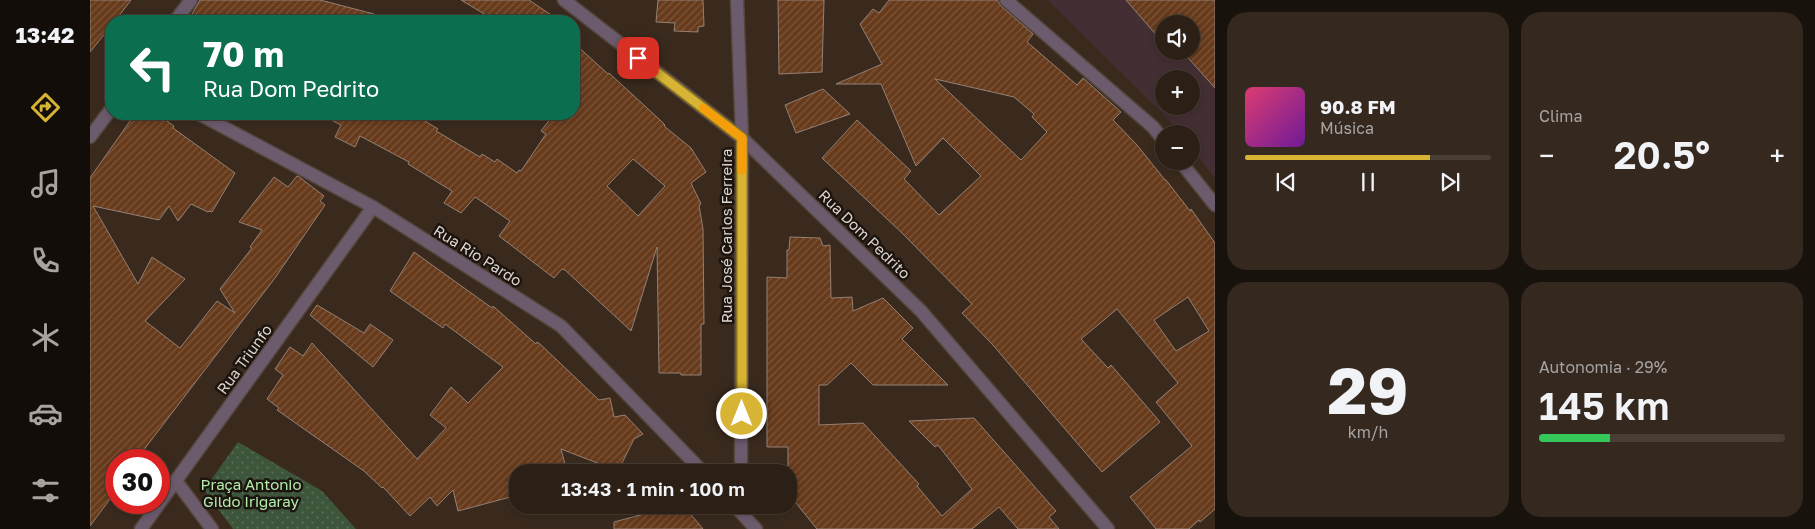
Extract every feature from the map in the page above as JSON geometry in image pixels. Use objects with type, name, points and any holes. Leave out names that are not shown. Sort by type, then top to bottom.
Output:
[{"type":"street","points":[[180,15],[191,0]]},
{"type":"street","name":"Rua Dom Pedrito","points":[[564,0],[742,138],[921,311],[1108,529]]},
{"type":"street","name":"Rua José Carlos Ferreira","points":[[737,0],[742,138],[741,464]]},
{"type":"street","points":[[1006,0],[1155,130]]},
{"type":"street","points":[[90,137],[105,117]]},
{"type":"street","name":"Rua Rio Pardo","points":[[210,120],[374,207],[561,326],[695,464]]},
{"type":"street","points":[[1187,170],[1215,205]]},
{"type":"street","name":"Rua Triunfo","points":[[141,529],[374,207]]},
{"type":"street","points":[[176,481],[212,529]]},
{"type":"street","points":[[744,514],[756,529]]},
{"type":"shaded area","points":[[1048,0],[1215,0],[1215,178],[1200,159],[1200,125],[1173,125],[1164,115],[1200,115],[1200,70],[1155,70],[1155,106]]},
{"type":"green space","name":"Praça Antonio Gildo Irigaray","points":[[238,442],[322,491],[356,529],[233,529],[204,490]]},
{"type":"building","points":[[90,0],[131,0],[120,15],[105,15],[105,33],[90,52]]},
{"type":"building","points":[[200,0],[320,0],[374,14],[195,15],[192,14]]},
{"type":"building","points":[[461,0],[529,0],[551,15],[486,15]]},
{"type":"building","points":[[658,0],[703,0],[704,26],[698,27],[698,32],[674,31],[675,23],[656,22]]},
{"type":"building","points":[[778,0],[824,0],[822,72],[779,74]]},
{"type":"building","points":[[889,0],[997,0],[1001,6],[1033,34],[1027,42],[1077,85],[1083,78],[1121,112],[1113,120],[1137,145],[1155,170],[1166,180],[1190,211],[1191,209],[1215,243],[1215,509],[1189,529],[1156,529],[1130,497],[1192,446],[1156,402],[1178,383],[1117,309],[1081,339],[1108,368],[1111,365],[1160,422],[1102,472],[992,344],[962,313],[972,304],[902,233],[822,158],[857,120],[911,171],[904,179],[939,215],[981,176],[943,138],[916,166],[881,84],[836,84],[882,64],[860,24],[873,9],[879,13]],"holes":[[[935,79],[1014,97],[1034,114],[1032,117],[1047,132],[1021,160]],[[1188,297],[1209,331],[1176,351],[1154,320]]]},
{"type":"building","points":[[1126,0],[1215,0],[1215,88],[1190,60],[1200,60],[1200,15],[1155,15],[1155,34]]},
{"type":"building","points":[[580,48],[659,119],[664,126],[691,148],[706,172],[691,183],[701,204],[699,205],[703,229],[704,324],[701,324],[701,375],[659,373],[657,247],[631,331],[565,270],[562,269],[554,278],[499,236],[510,221],[475,197],[461,213],[444,203],[452,191],[408,164],[409,162],[360,136],[355,147],[335,137],[341,125],[331,120],[423,120],[438,129],[436,131],[480,157],[482,154],[495,162],[497,159],[517,173],[519,170],[521,171],[546,134],[541,131],[549,120],[580,120]],"holes":[[[633,159],[665,186],[638,216],[607,186]]]},
{"type":"building","points":[[823,89],[850,114],[796,133],[785,105]]},
{"type":"building","points":[[131,120],[166,120],[174,126],[173,128],[235,173],[212,212],[191,204],[178,221],[169,206],[159,220],[93,206],[138,284],[152,257],[185,279],[145,321],[180,348],[217,301],[235,313],[220,289],[252,248],[250,247],[262,230],[239,222],[274,177],[288,187],[298,176],[324,196],[320,201],[325,205],[275,278],[144,449],[105,449],[105,506],[90,526],[90,178]]},
{"type":"building","points":[[790,237],[820,238],[823,246],[830,245],[831,298],[852,297],[853,311],[883,298],[913,328],[902,339],[948,385],[873,385],[851,363],[827,385],[819,385],[819,425],[863,423],[919,484],[917,486],[942,516],[972,489],[938,445],[935,447],[909,421],[974,418],[1056,511],[1049,517],[1059,529],[1018,529],[999,507],[972,529],[817,529],[797,504],[797,464],[788,464],[788,447],[767,447],[767,277],[787,278],[787,250],[789,250]]},
{"type":"building","points":[[414,252],[492,308],[493,306],[536,344],[537,342],[540,344],[599,400],[610,398],[614,417],[625,415],[643,434],[634,439],[622,464],[600,464],[561,449],[565,464],[509,464],[509,497],[458,511],[453,490],[437,506],[430,497],[410,516],[383,487],[364,471],[277,410],[279,408],[267,399],[283,375],[275,369],[290,347],[303,356],[312,343],[417,459],[446,428],[430,415],[451,387],[468,403],[503,367],[445,324],[443,328],[390,291]]},
{"type":"building","points":[[317,305],[364,333],[370,324],[393,340],[373,367],[310,315]]},
{"type":"building","points":[[644,514],[690,514],[703,529],[614,529],[614,522]]},
{"type":"slow traffic","points":[[703,108],[742,138],[742,170]]},
{"type":"route","points":[[638,58],[742,138],[742,414]]}]
